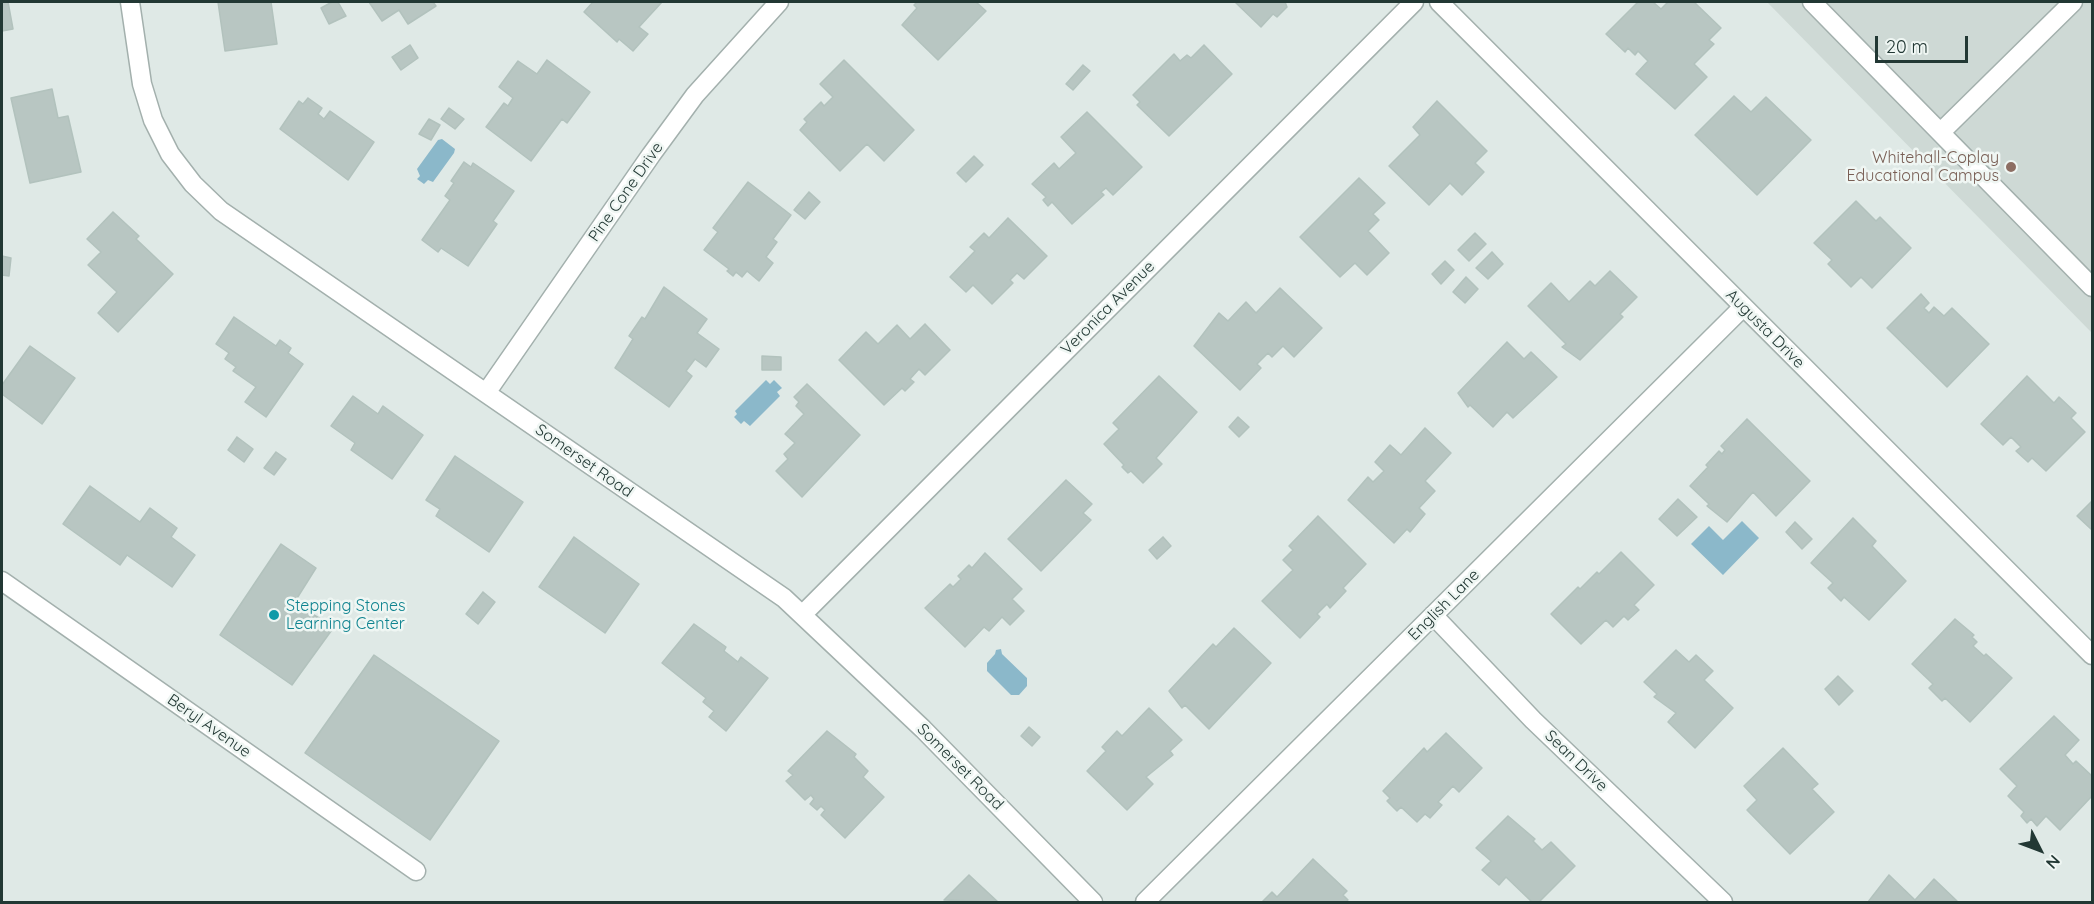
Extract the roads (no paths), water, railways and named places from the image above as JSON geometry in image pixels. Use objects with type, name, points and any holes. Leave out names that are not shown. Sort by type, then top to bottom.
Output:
[{"type":"street","name":"Somerset Road","points":[[130,2],[142,84],[153,120],[170,154],[193,184],[221,211],[783,598],[923,729],[1094,903]]},
{"type":"street","name":"Pine Cone Drive","points":[[486,393],[651,155],[695,96],[779,2]]},
{"type":"street","name":"Veronica Avenue","points":[[802,615],[1414,2]]},
{"type":"street","name":"Augusta Drive","points":[[1439,2],[2092,655]]},
{"type":"street","points":[[1812,2],[1942,131],[2092,286]]},
{"type":"street","points":[[1942,131],[2073,2]]},
{"type":"street","name":"English Lane","points":[[1145,903],[1743,307]]},
{"type":"street","name":"Beryl Avenue","points":[[2,581],[417,871]]},
{"type":"street","name":"Sean Drive","points":[[1433,615],[1533,720],[1723,903]]},
{"type":"water","points":[[442,139],[455,149],[454,153],[433,182],[428,180],[424,184],[417,179],[420,176],[417,169],[438,140]]},
{"type":"water","points":[[766,380],[770,384],[774,380],[782,388],[777,392],[780,396],[750,426],[744,421],[741,424],[734,417],[737,414],[735,411]]},
{"type":"water","points":[[1742,521],[1759,538],[1723,575],[1691,544],[1709,526],[1723,540]]},
{"type":"water","points":[[1001,649],[1002,654],[1027,678],[1027,686],[1019,695],[1011,695],[987,671],[987,663],[996,650]]},
{"type":"place","name":"Whitehall-Coplay Educational Campus","points":[[2011,167]]},
{"type":"place","name":"Stepping Stones Learning Center","points":[[274,615]]}]
